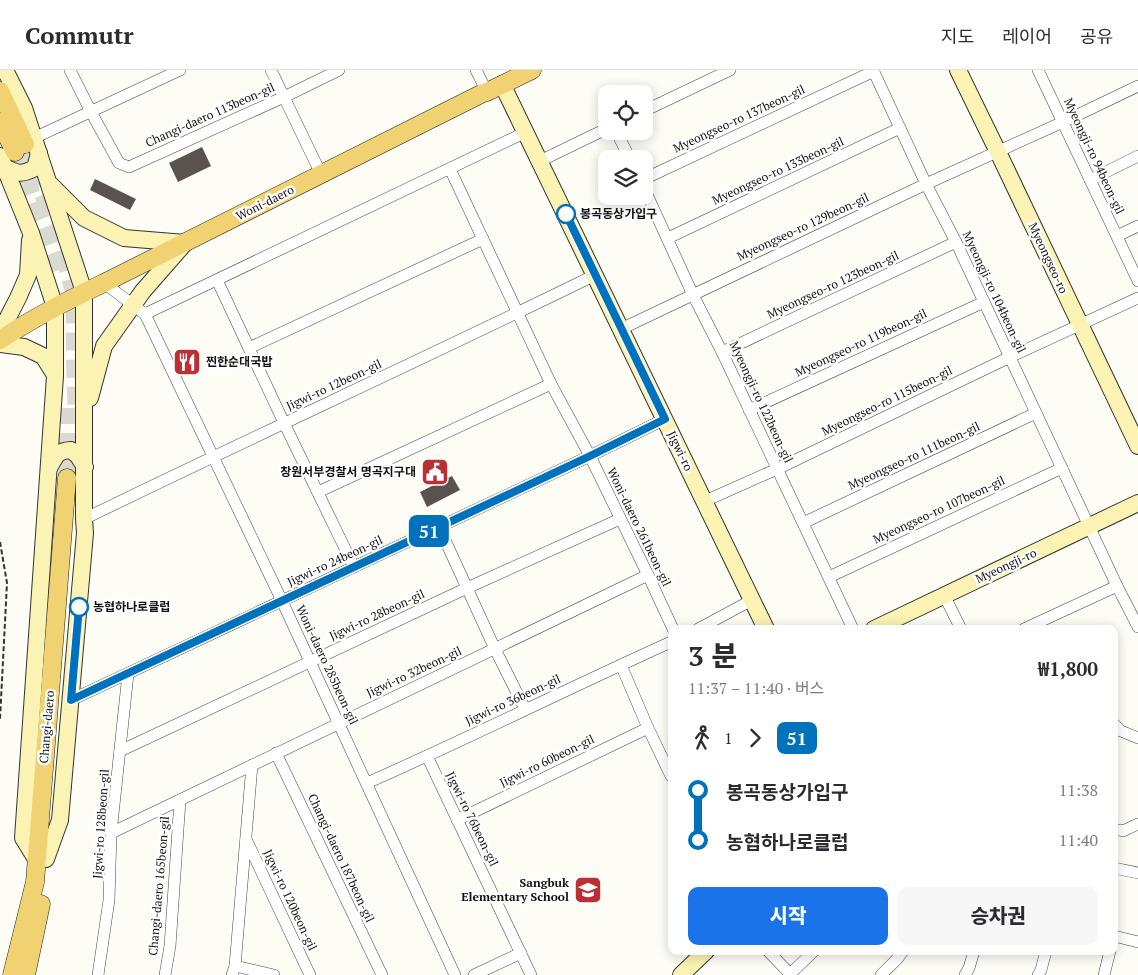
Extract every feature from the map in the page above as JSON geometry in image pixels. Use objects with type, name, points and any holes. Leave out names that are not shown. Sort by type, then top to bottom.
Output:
[{"type":"main road","points":[[6,70],[24,108],[19,152]]},
{"type":"main road","name":"Woni-daero","points":[[0,340],[22,325],[84,292],[532,70]]},
{"type":"main road","name":"Myeongseo-ro","points":[[958,70],[1138,446]]},
{"type":"main road","name":"Jigwi-ro","points":[[495,88],[526,132],[764,625]]},
{"type":"main road","points":[[0,90],[19,152],[31,232],[56,307],[55,376],[23,838],[41,859],[60,820],[86,533],[76,475],[78,456],[71,450],[62,451],[55,458],[49,469]]},
{"type":"main road","points":[[0,122],[19,152],[84,218],[124,238],[185,243]]},
{"type":"main road","points":[[48,182],[84,292],[84,416],[76,475]]},
{"type":"main road","points":[[0,333],[28,275],[31,232]]},
{"type":"main road","points":[[84,416],[104,346],[139,310],[143,291],[185,243]]},
{"type":"main road","points":[[0,344],[24,347],[43,356],[55,376]]},
{"type":"main road","name":"Changi-daero","points":[[26,975],[44,890],[41,859],[76,475]]},
{"type":"main road","name":"Myeongji-ro","points":[[882,625],[1138,503]]},
{"type":"main road","name":"Changi-daero","points":[[12,975],[41,859]]},
{"type":"main road","points":[[681,975],[702,955]]},
{"type":"street","points":[[70,70],[91,112]]},
{"type":"street","points":[[19,152],[91,112],[180,70]]},
{"type":"street","points":[[271,70],[321,174]]},
{"type":"street","name":"Changi-daero 113beon-gil","points":[[91,112],[119,163],[129,167],[339,70]]},
{"type":"street","points":[[476,70],[495,88]]},
{"type":"street","points":[[653,107],[730,70]]},
{"type":"street","name":"Myeongji-ro 94beon-gil","points":[[1038,70],[1138,281]]},
{"type":"street","name":"Myeongji-ro 104beon-gil","points":[[874,71],[1138,627]]},
{"type":"street","name":"Myeongseo-ro 137beon-gil","points":[[653,175],[874,71]]},
{"type":"street","name":"Myeongseo-ro 129beon-gil","points":[[621,329],[1138,86]]},
{"type":"street","name":"Myeongseo-ro 133beon-gil","points":[[668,238],[900,128]]},
{"type":"street","points":[[104,283],[139,310],[217,280],[526,132]]},
{"type":"street","points":[[540,161],[598,133]]},
{"type":"street","points":[[1090,180],[1138,156]]},
{"type":"street","name":"Woni-daero 261beon-gil","points":[[450,170],[551,384],[590,456],[671,625]]},
{"type":"street","name":"Myeongji-ro 122beon-gil","points":[[652,205],[693,295],[750,410],[851,625]]},
{"type":"street","points":[[1117,236],[1138,226]]},
{"type":"street","points":[[249,348],[482,239]]},
{"type":"street","name":"Myeongseo-ro 123beon-gil","points":[[722,352],[956,242]]},
{"type":"street","name":"Jigwi-ro 12beon-gil","points":[[84,519],[213,456],[517,314],[595,275]]},
{"type":"street","points":[[217,280],[354,567]]},
{"type":"street","name":"Myeongseo-ro 115beon-gil","points":[[704,501],[777,469],[1138,298]]},
{"type":"street","name":"Myeongseo-ro 119beon-gil","points":[[750,410],[984,302]]},
{"type":"street","name":"Woni-daero 285beon-gil","points":[[139,310],[213,456],[311,662],[455,975]]},
{"type":"street","points":[[318,492],[551,384]]},
{"type":"street","name":"Myeongseo-ro 111beon-gil","points":[[803,524],[1036,413]]},
{"type":"street","name":"Jigwi-ro 24beon-gil","points":[[71,700],[665,419]]},
{"type":"street","name":"Myeongseo-ro 107beon-gil","points":[[829,577],[1062,468]]},
{"type":"street","name":"Jigwi-ro 28beon-gil","points":[[120,751],[467,588],[620,519]]},
{"type":"street","points":[[438,527],[525,709]]},
{"type":"street","name":"Jigwi-ro 32beon-gil","points":[[111,833],[648,576]]},
{"type":"street","points":[[1047,624],[1117,586]]},
{"type":"street","points":[[944,595],[959,625]]},
{"type":"street","points":[[705,625],[752,600]]},
{"type":"street","name":"Jigwi-ro 36beon-gil","points":[[366,783],[668,643]]},
{"type":"street","points":[[621,665],[668,770]]},
{"type":"street","name":"Jigwi-ro 128beon-gil","points":[[98,975],[109,900],[111,833],[128,674]]},
{"type":"street","name":"Jigwi-ro 60beon-gil","points":[[457,820],[648,728]]},
{"type":"street","points":[[1118,728],[1138,738]]},
{"type":"street","name":"Changi-daero 187beon-gil","points":[[276,753],[382,975]]},
{"type":"street","name":"Jigwi-ro 76beon-gil","points":[[427,756],[532,975]]},
{"type":"street","name":"Jigwi-ro 120beon-gil","points":[[252,765],[233,971],[274,975]]},
{"type":"street","name":"Changi-daero 165beon-gil","points":[[165,975],[170,946],[180,800]]},
{"type":"street","points":[[1118,830],[1123,831],[1138,824]]},
{"type":"street","name":"Jigwi-ro 120beon-gil","points":[[245,838],[310,975]]},
{"type":"street","points":[[1118,869],[1138,873]]},
{"type":"street","points":[[1118,938],[1138,942]]},
{"type":"street","points":[[474,975],[521,953]]},
{"type":"street","points":[[772,955],[790,975],[810,955]]},
{"type":"street","points":[[881,975],[900,955]]},
{"type":"street","points":[[965,975],[973,955]]},
{"type":"street","points":[[1038,975],[1045,955]]},
{"type":"street","points":[[1104,975],[1109,955]]},
{"type":"path","points":[[0,542],[7,583],[0,719]]},
{"type":"building","points":[[202,147],[211,166],[178,182],[169,163]]},
{"type":"building","points":[[95,179],[136,199],[130,210],[90,190]]},
{"type":"building","points":[[452,476],[460,490],[427,507],[420,492]]},
{"type":"tunnel","points":[[25,144],[51,216]]},
{"type":"tunnel","points":[[15,152],[61,271]]},
{"type":"tunnel","points":[[64,253],[75,296],[77,423]]},
{"type":"tunnel","points":[[67,408],[67,478]]},
{"type":"bus line","name":"51","points":[[79,607],[71,700],[665,419],[566,214]]},
{"type":"place","name":"봉곡동상가입구","points":[[566,214]]},
{"type":"place","name":"찐한순대국밥","points":[[187,362]]},
{"type":"place","name":"창원서부경찰서 명곡지구대","points":[[435,472]]},
{"type":"place","name":"농협하나로클럽","points":[[79,607]]},
{"type":"place","name":"Sangbuk Elementary School","points":[[588,890]]}]
